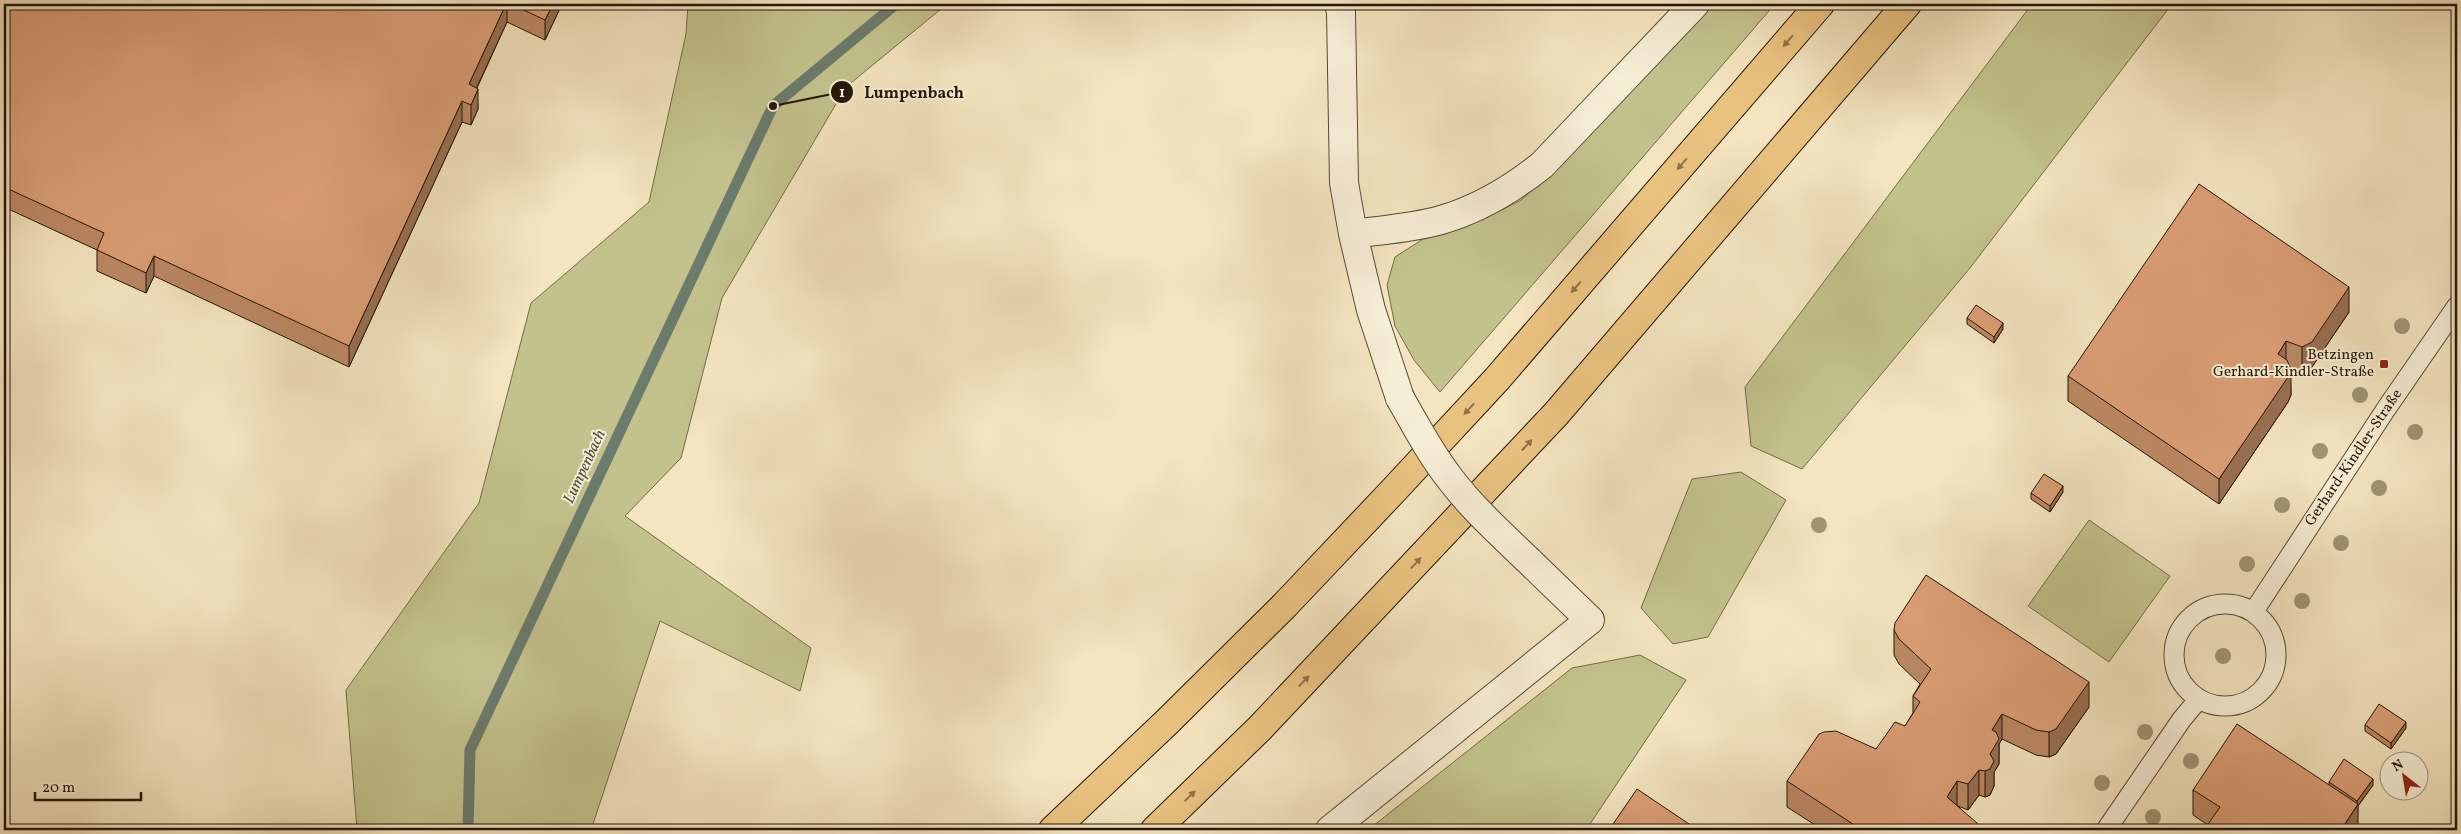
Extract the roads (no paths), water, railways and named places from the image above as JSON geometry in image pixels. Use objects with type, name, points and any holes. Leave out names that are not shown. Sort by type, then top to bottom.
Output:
[{"type":"highway","points":[[1053,830],[1167,722],[1285,605],[1497,379],[1820,4]]},
{"type":"highway","points":[[1155,830],[1260,728],[1556,414],[1907,4]]},
{"type":"street","points":[[1330,830],[1590,620],[1486,520],[1450,480],[1425,443],[1400,398],[1371,310],[1353,234],[1344,183],[1342,12],[1339,4]]},
{"type":"street","points":[[1353,234],[1440,220],[1480,205],[1514,188],[1542,166],[1695,4]]},
{"type":"lane","name":"Gerhard-Kindler-Straße","points":[[2254,611],[2386,409],[2457,306]]},
{"type":"lane","points":[[2222,604],[2242,606],[2254,611],[2263,620],[2271,633],[2276,652],[2273,672],[2263,690],[2247,702],[2228,707],[2198,700],[2190,694],[2178,678],[2173,658],[2176,638],[2186,621],[2202,609],[2222,604]]},
{"type":"lane","points":[[2106,830],[2182,719],[2198,700]]},
{"type":"waterway","name":"Lumpenbach","points":[[468,830],[470,750],[773,106],[896,4]]},
{"type":"place","name":"Lumpenbach","points":[[773,106]]},
{"type":"place","name":"Betzingen Gerhard-Kindler-Straße","points":[[2384,364]]}]
